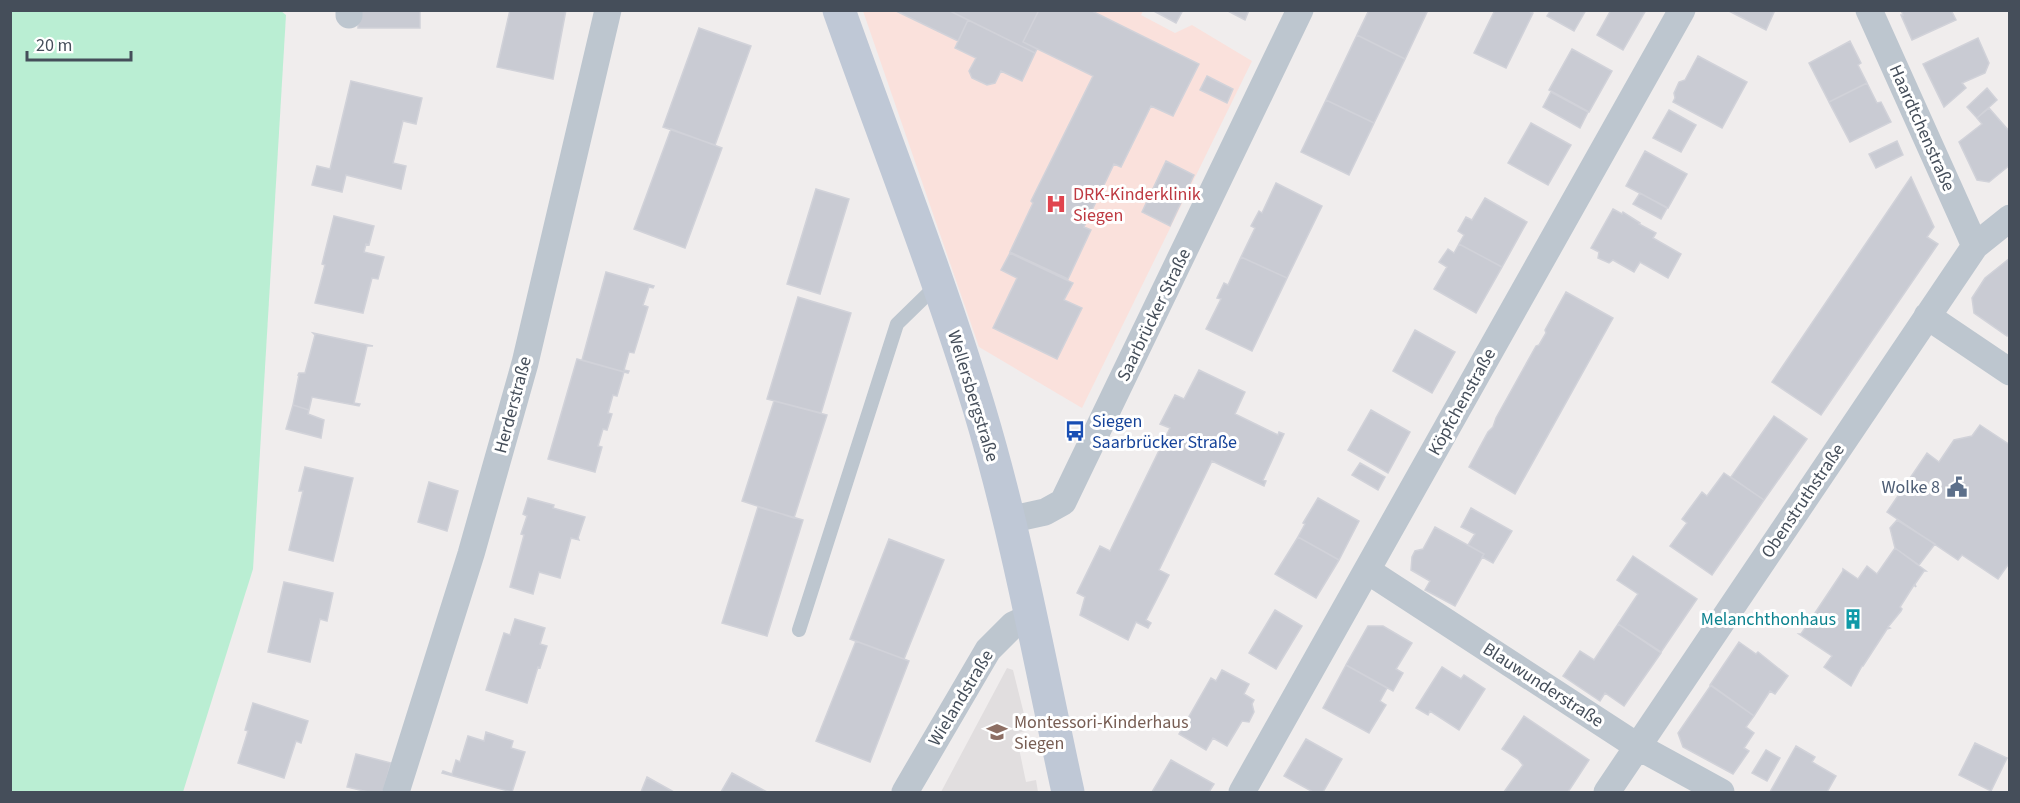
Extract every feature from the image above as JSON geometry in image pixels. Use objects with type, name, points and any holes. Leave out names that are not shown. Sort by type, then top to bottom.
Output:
[{"type":"street","name":"Herderstraße","points":[[396,792],[471,554],[525,363],[608,10]]},
{"type":"street","name":"Wellersbergstraße","points":[[839,10],[979,409],[1009,520],[1068,792]]},
{"type":"street","name":"Saarbrücker Straße","points":[[1009,520],[1045,512],[1063,502],[1300,10]]},
{"type":"street","name":"Köpfchenstraße","points":[[1242,792],[1682,10]]},
{"type":"street","name":"Haardtchenstraße","points":[[1869,10],[1975,246]]},
{"type":"street","name":"Obenstruthstraße","points":[[1607,792],[1975,246],[2010,218]]},
{"type":"street","points":[[1927,316],[2010,372]]},
{"type":"street","name":"Blauwunderstraße","points":[[1368,571],[1636,746],[1721,792]]},
{"type":"street","name":"Wielandstraße","points":[[905,792],[988,650],[1013,625],[1030,617]]},
{"type":"lane","points":[[799,630],[897,324],[937,285]]},
{"type":"shaded area","name":"DRK-Kinderklinik Siegen","points":[[863,11],[1143,11],[1141,15],[1175,33],[1192,25],[1252,61],[1082,408],[979,347]]},
{"type":"shaded area","name":"Montessori-Kinderhaus Siegen","points":[[1007,668],[1013,670],[1028,730],[1016,734],[1026,782],[1036,780],[1038,792],[941,792]]},
{"type":"green space","points":[[11,11],[281,11],[286,15],[253,569],[183,792],[11,792]]},
{"type":"building","points":[[358,10],[420,10],[420,28],[358,28]]},
{"type":"building","points":[[510,10],[566,10],[553,79],[497,67]]},
{"type":"building","points":[[894,10],[948,10],[968,20],[958,41]]},
{"type":"building","points":[[948,10],[1039,10],[1023,42],[1037,49],[1035,53]]},
{"type":"building","points":[[1039,10],[1090,10],[1199,64],[1173,116],[1151,106],[1121,167],[1114,164],[1084,227],[1091,230],[1068,279],[1010,252],[1033,203],[1031,201],[1093,76],[1023,42]]},
{"type":"building","points":[[1152,10],[1183,10],[1176,23]]},
{"type":"building","points":[[1226,10],[1249,10],[1245,20]]},
{"type":"building","points":[[1369,10],[1428,10],[1405,59],[1357,35]]},
{"type":"building","points":[[1495,10],[1527,10],[1533,13],[1506,68],[1474,53]]},
{"type":"building","points":[[1551,10],[1586,10],[1574,31],[1547,16]]},
{"type":"building","points":[[1611,10],[1646,10],[1623,50],[1597,35]]},
{"type":"building","points":[[1727,10],[1775,10],[1766,30]]},
{"type":"building","points":[[1901,10],[1951,10],[1956,20],[1912,40]]},
{"type":"building","points":[[968,20],[1035,53],[1022,81],[1001,71],[995,83],[987,85],[972,78],[969,71],[976,58],[955,48]]},
{"type":"building","points":[[699,28],[751,46],[715,145],[663,127]]},
{"type":"building","points":[[1357,35],[1405,59],[1374,123],[1326,100]]},
{"type":"building","points":[[1978,38],[1989,63],[1985,73],[1962,83],[1966,88],[1944,107],[1923,64]]},
{"type":"building","points":[[1850,41],[1861,63],[1858,65],[1867,83],[1829,102],[1809,63]]},
{"type":"building","points":[[1572,49],[1612,71],[1589,112],[1549,90]]},
{"type":"building","points":[[1698,56],[1747,82],[1722,128],[1673,102],[1679,82],[1685,80]]},
{"type":"building","points":[[1207,76],[1233,89],[1227,103],[1200,90]]},
{"type":"building","points":[[351,81],[422,98],[416,124],[403,121],[393,163],[406,166],[401,189],[346,175],[342,192],[312,185],[317,166],[330,169]]},
{"type":"building","points":[[1867,83],[1877,103],[1881,102],[1891,122],[1850,142],[1829,102]]},
{"type":"building","points":[[1987,88],[1997,100],[1977,118],[1967,107]]},
{"type":"building","points":[[1551,92],[1588,112],[1580,128],[1543,107]]},
{"type":"building","points":[[1326,100],[1374,123],[1349,175],[1301,152]]},
{"type":"building","points":[[1989,108],[2010,132],[2010,165],[1989,182],[1977,180],[1959,142],[1982,124],[1977,118]]},
{"type":"building","points":[[1669,110],[1696,125],[1681,152],[1653,138]]},
{"type":"building","points":[[1531,123],[1571,145],[1548,185],[1508,163]]},
{"type":"building","points":[[671,129],[722,148],[685,248],[634,229]]},
{"type":"building","points":[[1897,141],[1903,155],[1876,168],[1869,154]]},
{"type":"building","points":[[1645,151],[1687,174],[1668,208],[1626,186]]},
{"type":"building","points":[[1166,161],[1194,175],[1170,226],[1142,212]]},
{"type":"building","points":[[1911,177],[1934,227],[1927,237],[1938,244],[1821,415],[1772,382]]},
{"type":"building","points":[[1276,183],[1322,206],[1287,278],[1241,257],[1255,228],[1251,226],[1259,211],[1262,213]]},
{"type":"building","points":[[816,189],[849,199],[820,294],[787,284]]},
{"type":"building","points":[[1640,193],[1667,208],[1661,219],[1633,204]]},
{"type":"building","points":[[1485,198],[1527,222],[1502,267],[1459,244],[1464,235],[1458,231],[1466,217],[1472,220]]},
{"type":"building","points":[[1613,209],[1622,214],[1623,212],[1656,233],[1653,238],[1681,254],[1668,278],[1640,262],[1634,272],[1613,260],[1609,263],[1598,258],[1599,252],[1591,248]]},
{"type":"building","points":[[334,216],[374,226],[369,245],[366,244],[364,252],[384,257],[378,279],[372,278],[363,313],[315,303]]},
{"type":"building","points":[[1459,244],[1502,267],[1476,313],[1434,289],[1447,267],[1439,262],[1448,249],[1454,253]]},
{"type":"building","points":[[1010,253],[1073,283],[1064,300],[1082,308],[1057,359],[993,328],[1017,278],[1001,270]]},
{"type":"building","points":[[1241,257],[1287,278],[1252,351],[1206,329],[1221,299],[1217,298],[1224,283],[1228,285]]},
{"type":"building","points":[[2010,258],[2010,333],[2007,336],[1974,313],[1972,298],[1985,278]]},
{"type":"building","points":[[606,272],[654,286],[649,287],[643,305],[648,307],[634,353],[629,352],[624,370],[629,371],[628,373],[582,360]]},
{"type":"building","points":[[1566,292],[1613,318],[1515,494],[1469,467],[1536,346],[1546,333],[1545,330]]},
{"type":"building","points":[[798,297],[851,313],[821,413],[767,399]]},
{"type":"building","points":[[1415,330],[1455,352],[1432,393],[1393,371]]},
{"type":"building","points":[[313,333],[373,346],[367,346],[354,403],[360,404],[359,406],[312,397],[309,410],[293,405],[298,375],[305,373],[315,335]]},
{"type":"building","points":[[577,359],[624,372],[617,396],[613,395],[608,413],[612,414],[607,430],[603,429],[598,446],[602,447],[595,472],[548,459]]},
{"type":"building","points":[[1199,370],[1245,392],[1235,414],[1278,435],[1279,432],[1284,434],[1263,480],[1266,481],[1264,486],[1212,461],[1159,570],[1169,575],[1146,620],[1151,623],[1148,628],[1136,622],[1128,640],[1080,615],[1085,597],[1077,593],[1100,546],[1110,551],[1170,428],[1160,424],[1175,395],[1184,399]]},
{"type":"building","points":[[774,401],[827,415],[794,518],[742,501]]},
{"type":"building","points":[[293,405],[309,410],[308,414],[324,420],[321,438],[286,429]]},
{"type":"building","points":[[1371,410],[1410,432],[1388,473],[1348,450]]},
{"type":"building","points":[[1774,416],[1807,439],[1764,500],[1731,477]]},
{"type":"building","name":"Wolke 8","points":[[1980,425],[2010,445],[2010,562],[1998,579],[1962,555],[1958,560],[1887,512],[1927,453],[1939,462],[1954,440],[1972,436]]},
{"type":"building","points":[[1360,463],[1385,477],[1378,490],[1352,475]]},
{"type":"building","points":[[305,467],[353,478],[333,561],[289,550],[303,491],[299,491]]},
{"type":"building","points":[[1724,473],[1764,500],[1712,575],[1670,546],[1687,523],[1682,519],[1702,492],[1707,496]]},
{"type":"building","points":[[429,482],[458,491],[447,531],[418,522]]},
{"type":"building","points":[[528,498],[585,517],[579,540],[571,538],[560,578],[539,572],[533,594],[510,587],[524,535],[521,534],[527,516],[523,514]]},
{"type":"building","points":[[1318,498],[1359,521],[1339,560],[1298,537],[1305,524],[1303,523]]},
{"type":"building","points":[[758,507],[803,520],[767,636],[722,623]]},
{"type":"building","points":[[1471,508],[1512,531],[1493,563],[1482,557],[1484,554],[1468,545],[1475,534],[1461,527]]},
{"type":"building","points":[[1897,520],[1935,544],[1919,565],[1895,548],[1890,528]]},
{"type":"building","points":[[1435,527],[1484,554],[1455,606],[1425,590],[1430,581],[1411,570],[1415,551],[1423,549]]},
{"type":"building","points":[[1298,537],[1339,560],[1316,598],[1275,574]]},
{"type":"building","points":[[889,539],[944,560],[904,659],[850,639]]},
{"type":"building","name":"Melanchthonhaus","points":[[1895,548],[1926,571],[1915,584],[1916,587],[1914,585],[1900,607],[1901,611],[1862,666],[1851,686],[1824,667],[1832,656],[1799,634],[1843,569],[1858,579],[1867,566],[1877,574]]},
{"type":"building","points":[[1633,556],[1697,599],[1661,652],[1618,624],[1638,594],[1617,580]]},
{"type":"building","points":[[284,582],[333,593],[327,621],[320,619],[310,662],[268,652]]},
{"type":"building","points":[[1275,610],[1302,626],[1276,669],[1249,653]]},
{"type":"building","points":[[515,619],[545,628],[540,644],[547,646],[527,703],[486,690],[504,633],[510,635]]},
{"type":"building","points":[[1618,624],[1661,653],[1624,706],[1605,693],[1600,701],[1563,676],[1580,651],[1594,660]]},
{"type":"building","points":[[1368,626],[1383,626],[1412,643],[1396,669],[1403,673],[1393,691],[1346,665]]},
{"type":"building","points":[[856,641],[909,661],[870,762],[816,741]]},
{"type":"building","points":[[1739,642],[1756,654],[1758,652],[1788,676],[1775,694],[1770,691],[1754,716],[1710,685]]},
{"type":"building","points":[[1346,665],[1387,688],[1380,701],[1386,705],[1369,733],[1323,708]]},
{"type":"building","points":[[1442,667],[1461,679],[1464,675],[1485,689],[1459,730],[1430,711],[1428,715],[1416,708]]},
{"type":"building","points":[[1222,670],[1249,684],[1244,694],[1254,700],[1252,704],[1254,712],[1249,722],[1242,721],[1227,746],[1213,738],[1206,750],[1179,734],[1211,678],[1216,681]]},
{"type":"building","points":[[1711,685],[1754,716],[1746,727],[1754,733],[1744,748],[1749,751],[1733,774],[1683,747],[1678,733]]},
{"type":"building","points":[[253,703],[308,721],[301,743],[296,741],[284,778],[238,763],[248,731],[245,730]]},
{"type":"building","points":[[1524,716],[1589,760],[1568,792],[1504,792],[1523,765],[1502,749]]},
{"type":"building","points":[[486,732],[513,741],[511,748],[525,752],[512,792],[442,773],[443,771],[452,774],[456,760],[460,762],[468,736],[484,741]]},
{"type":"building","points":[[1306,739],[1342,759],[1323,792],[1313,792],[1284,776]]},
{"type":"building","points":[[1975,743],[2007,758],[1991,791],[1959,775]]},
{"type":"building","points":[[1796,746],[1815,757],[1812,762],[1836,776],[1827,792],[1770,792]]},
{"type":"building","points":[[1766,750],[1780,758],[1767,781],[1752,773]]},
{"type":"building","points":[[356,754],[391,763],[383,792],[368,792],[347,787]]},
{"type":"building","points":[[1171,760],[1214,784],[1209,792],[1152,792]]},
{"type":"building","points":[[732,773],[767,792],[721,792]]},
{"type":"building","points":[[647,777],[674,792],[641,792]]},
{"type":"place","name":"DRK-Kinderklinik Siegen","points":[[1056,204]]},
{"type":"place","name":"Siegen Saarbrücker Straße","points":[[1075,431]]},
{"type":"place","name":"Wolke 8","points":[[1957,487]]},
{"type":"place","name":"Melanchthonhaus","points":[[1853,619]]},
{"type":"place","name":"Montessori-Kinderhaus Siegen","points":[[997,732]]}]
